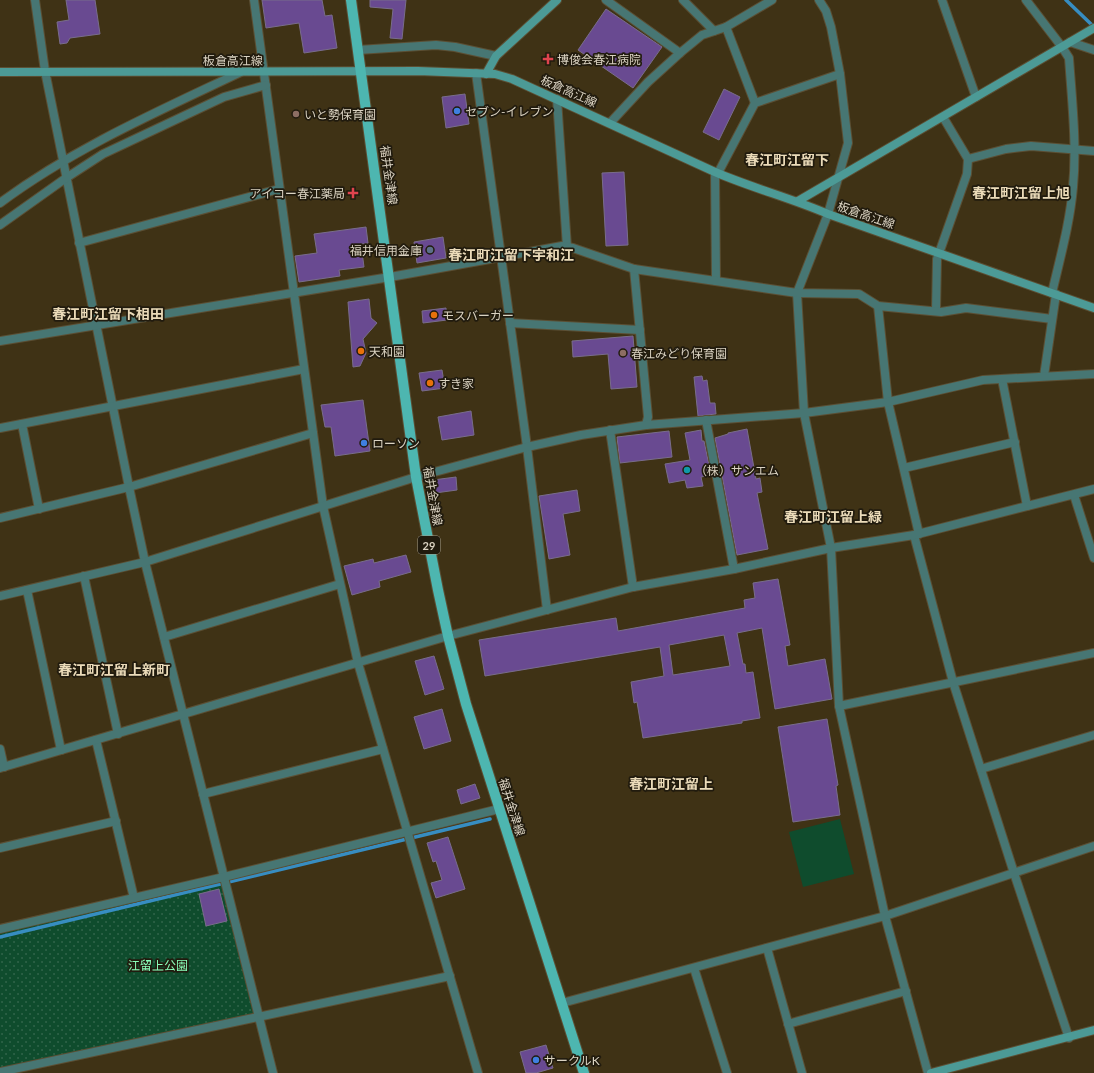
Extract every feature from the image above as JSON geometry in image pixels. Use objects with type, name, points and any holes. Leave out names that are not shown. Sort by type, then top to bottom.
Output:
[{"type":"main road","name":"福井金津線","points":[[351,0],[390,277],[416,477],[448,636],[466,704],[584,1073]]},
{"type":"main road","points":[[486,74],[496,56],[557,0]]},
{"type":"main road","points":[[798,202],[1094,28]]},
{"type":"main road","name":"板倉高江線","points":[[0,72],[418,71],[495,74],[512,78],[717,173],[742,183],[1094,308]]},
{"type":"main road","points":[[930,1073],[1069,1038],[1094,1030]]},
{"type":"street","points":[[35,0],[45,71],[112,406],[145,562],[273,1073]]},
{"type":"street","points":[[254,0],[323,506],[358,663],[478,1073]]},
{"type":"street","points":[[606,0],[680,53]]},
{"type":"street","points":[[683,0],[714,31]]},
{"type":"street","points":[[610,123],[648,82],[702,35],[726,27],[772,0]]},
{"type":"street","points":[[819,0],[826,11],[831,27],[840,74],[848,143],[828,214],[797,293],[804,413],[831,548],[838,706],[886,916],[930,1073]]},
{"type":"street","points":[[942,0],[976,97]]},
{"type":"street","points":[[1026,0],[1069,58],[1075,150],[1074,187],[1070,218],[1054,294],[1044,376]]},
{"type":"street","points":[[726,27],[755,103]]},
{"type":"street","points":[[1070,42],[1094,50]]},
{"type":"street","points":[[358,50],[436,45],[455,47],[496,56]]},
{"type":"street","points":[[0,201],[104,138],[241,72]]},
{"type":"street","points":[[476,73],[527,447],[547,610]]},
{"type":"street","points":[[716,281],[717,173],[755,103],[840,74]]},
{"type":"street","points":[[0,225],[66,178],[103,154],[217,101],[266,85]]},
{"type":"street","points":[[557,99],[568,247]]},
{"type":"street","points":[[936,311],[937,259],[967,174],[968,159],[942,117]]},
{"type":"street","points":[[968,159],[1006,149],[1031,146],[1094,151]]},
{"type":"street","points":[[79,243],[279,189]]},
{"type":"street","points":[[0,340],[390,277],[562,246],[573,248],[634,269],[797,293],[859,294],[878,306],[941,312],[966,308],[1052,319]]},
{"type":"street","points":[[634,269],[648,417],[646,425]]},
{"type":"street","points":[[878,306],[888,402],[904,468],[916,534],[953,682],[1069,1038]]},
{"type":"street","points":[[510,323],[640,330]]},
{"type":"street","points":[[0,428],[304,369]]},
{"type":"street","points":[[0,596],[145,562],[416,477],[527,447],[581,435],[646,425],[804,413],[888,402],[983,380],[1094,374]]},
{"type":"street","points":[[1002,379],[1027,506]]},
{"type":"street","points":[[706,420],[734,569]]},
{"type":"street","points":[[22,424],[40,509]]},
{"type":"street","points":[[610,430],[633,587]]},
{"type":"street","points":[[0,518],[129,487],[313,433]]},
{"type":"street","points":[[904,468],[1015,442]]},
{"type":"street","points":[[0,749],[2,768],[448,636],[633,587],[734,569],[831,548],[916,534],[1094,489]]},
{"type":"street","points":[[1074,494],[1094,558]]},
{"type":"street","points":[[84,576],[118,734]]},
{"type":"street","points":[[164,637],[340,584]]},
{"type":"street","points":[[27,590],[61,750]]},
{"type":"street","points":[[838,706],[1094,653]]},
{"type":"street","points":[[981,769],[1094,735]]},
{"type":"street","points":[[96,740],[134,898]]},
{"type":"street","points":[[203,794],[383,749]]},
{"type":"street","points":[[0,929],[224,877],[499,809]]},
{"type":"street","points":[[0,848],[116,821]]},
{"type":"street","points":[[562,1003],[886,916],[1094,846]]},
{"type":"street","points":[[767,948],[802,1073]]},
{"type":"street","points":[[694,968],[728,1073]]},
{"type":"street","points":[[0,1072],[450,976]]},
{"type":"street","points":[[788,1024],[906,991]]},
{"type":"green space","points":[[840,819],[854,874],[803,887],[789,832]]},
{"type":"green space","name":"江留上公園","points":[[224,877],[258,1017],[0,1072],[0,929]]},
{"type":"building","points":[[66,0],[95,0],[100,34],[70,38],[67,43],[60,44],[57,22],[69,20]]},
{"type":"building","points":[[262,0],[322,0],[325,16],[332,15],[337,48],[304,53],[299,23],[266,28]]},
{"type":"building","points":[[370,0],[406,0],[402,39],[390,38],[393,9],[370,7]]},
{"type":"building","points":[[606,9],[662,47],[633,88],[578,50]]},
{"type":"building","points":[[724,89],[740,97],[719,140],[703,132]]},
{"type":"building","points":[[465,94],[469,124],[446,128],[442,97]]},
{"type":"building","points":[[624,172],[628,245],[606,246],[602,173]]},
{"type":"building","points":[[366,227],[368,243],[361,244],[364,267],[339,270],[340,276],[299,282],[295,256],[317,253],[314,234]]},
{"type":"building","name":"福井信用金庫","points":[[443,237],[446,258],[417,263],[414,242]]},
{"type":"building","points":[[369,299],[371,318],[377,323],[363,339],[366,353],[360,366],[353,367],[348,302]]},
{"type":"building","points":[[446,308],[447,320],[423,323],[422,311]]},
{"type":"building","points":[[633,336],[637,387],[611,389],[608,354],[573,357],[572,341]]},
{"type":"building","points":[[442,370],[445,388],[422,391],[419,373]]},
{"type":"building","points":[[702,376],[703,381],[707,380],[710,403],[715,403],[716,414],[698,416],[694,377]]},
{"type":"building","points":[[363,400],[370,451],[335,456],[331,427],[325,427],[321,405]]},
{"type":"building","points":[[471,411],[474,435],[442,440],[438,417]]},
{"type":"building","points":[[747,429],[756,479],[760,478],[762,492],[757,493],[768,549],[737,555],[715,438],[728,433]]},
{"type":"building","name":"（株）サンエム","points":[[701,430],[702,441],[704,441],[711,475],[701,477],[703,486],[687,488],[685,480],[669,483],[665,464],[690,460],[685,433]]},
{"type":"building","points":[[669,431],[672,457],[620,463],[617,437]]},
{"type":"building","points":[[456,477],[457,490],[435,493],[433,480]]},
{"type":"building","points":[[577,490],[580,511],[563,514],[570,555],[549,559],[539,496]]},
{"type":"building","points":[[406,555],[411,572],[379,581],[380,587],[352,595],[344,566],[373,559],[374,563]]},
{"type":"building","points":[[778,579],[790,645],[785,646],[788,666],[825,659],[832,699],[775,709],[762,628],[737,633],[746,673],[753,672],[760,718],[742,721],[742,723],[643,738],[637,702],[634,703],[631,682],[664,676],[660,647],[485,676],[479,640],[616,618],[618,631],[745,608],[744,600],[755,598],[753,583]],"holes":[[[724,635],[730,666],[673,675],[669,645]]]},
{"type":"building","points":[[434,656],[444,689],[425,695],[415,661]]},
{"type":"building","points":[[442,709],[451,741],[424,749],[414,717]]},
{"type":"building","points":[[827,719],[838,785],[836,786],[840,815],[793,822],[778,727]]},
{"type":"building","points":[[475,784],[480,798],[461,804],[457,790]]},
{"type":"building","points":[[448,837],[465,889],[436,898],[431,883],[442,880],[436,861],[433,862],[427,843]]},
{"type":"building","points":[[219,889],[227,921],[206,926],[199,894]]},
{"type":"building","name":"サークルK","points":[[546,1045],[553,1068],[536,1073],[526,1073],[520,1052]]},
{"type":"waterway","points":[[1066,0],[1094,27]]},
{"type":"waterway","points":[[0,937],[490,819]]},
{"type":"place","name":"博俊会春江病院","points":[[548,59]]},
{"type":"place","name":"セブン-イレブン","points":[[457,111]]},
{"type":"place","name":"いと勢保育園","points":[[296,114]]},
{"type":"place","name":"アイコー春江薬局","points":[[353,193]]},
{"type":"place","name":"福井信用金庫","points":[[430,250]]},
{"type":"place","name":"モスバーガー","points":[[434,315]]},
{"type":"place","name":"天和園","points":[[361,351]]},
{"type":"place","name":"春江みどり保育園","points":[[623,353]]},
{"type":"place","name":"すき家","points":[[430,383]]},
{"type":"place","name":"ローソン","points":[[364,443]]},
{"type":"place","name":"（株）サンエム","points":[[687,470]]},
{"type":"place","name":"サークルK","points":[[536,1060]]},
{"type":"district","name":"春江町江留下","points":[[787,159]]},
{"type":"district","name":"春江町江留上旭","points":[[1021,192]]},
{"type":"district","name":"春江町江留下宇和江","points":[[511,254]]},
{"type":"district","name":"春江町江留下相田","points":[[108,313]]},
{"type":"district","name":"春江町江留上緑","points":[[833,516]]},
{"type":"district","name":"春江町江留上新町","points":[[114,669]]},
{"type":"district","name":"春江町江留上","points":[[671,783]]}]
